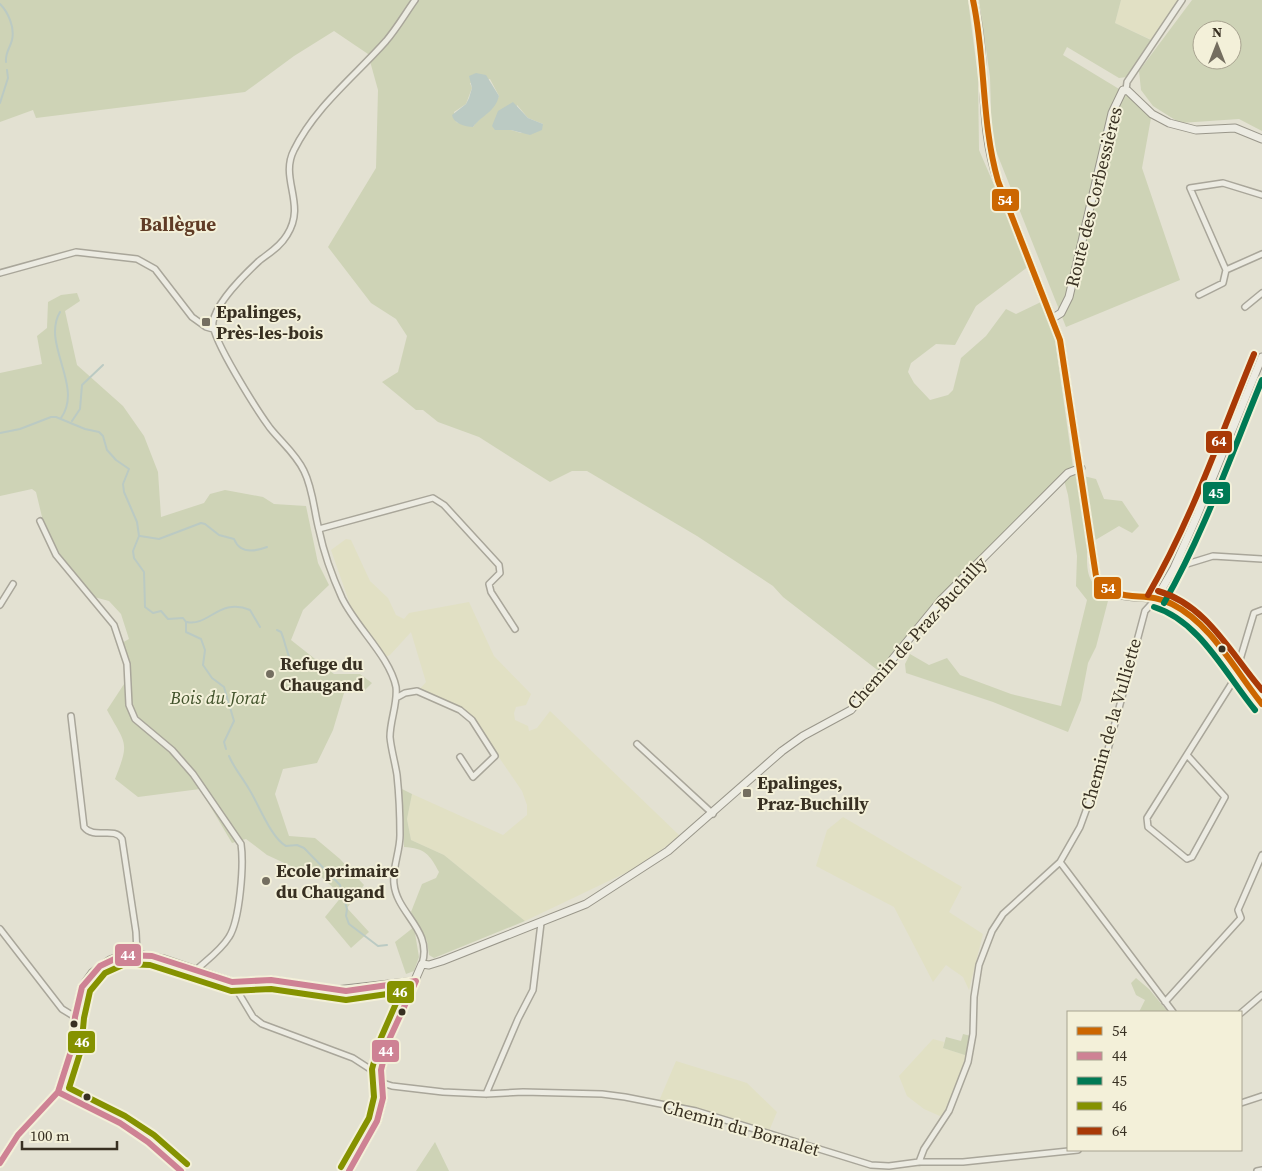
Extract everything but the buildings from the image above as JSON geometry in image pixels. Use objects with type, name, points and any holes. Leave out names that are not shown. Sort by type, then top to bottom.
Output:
[{"type":"street","points":[[349,1171],[377,1121],[384,1098],[380,1070],[388,1042],[416,982],[424,950],[421,934],[394,888],[400,836],[397,779],[390,738],[396,698],[395,684],[390,671],[352,617],[342,597],[326,558],[305,472],[285,442],[271,428],[236,373],[213,329],[214,318],[227,296],[258,262],[278,248],[291,228],[296,214],[296,205],[289,164],[295,146],[323,108],[386,40],[415,0]]},
{"type":"street","points":[[973,0],[981,42],[987,131],[994,171],[1053,318],[1063,355],[1096,576],[1102,586],[1111,592],[1170,602],[1195,620],[1262,704]]},
{"type":"street","name":"Route des Corbessières","points":[[1053,318],[1061,312],[1069,297],[1112,113],[1120,94],[1126,90],[1127,82],[1182,0]]},
{"type":"street","points":[[1126,90],[1152,114],[1169,123],[1196,130],[1235,128],[1262,140]]},
{"type":"street","points":[[1199,295],[1223,282],[1226,270],[1190,188],[1223,183],[1262,195]]},
{"type":"street","points":[[0,273],[76,252],[137,258],[155,269],[192,316],[206,327],[213,329]]},
{"type":"street","points":[[1226,270],[1262,254]]},
{"type":"street","points":[[1245,307],[1262,293]]},
{"type":"street","points":[[1156,599],[1174,568],[1262,357]]},
{"type":"street","name":"Chemin de Praz-Buchilly","points":[[422,964],[435,963],[586,904],[668,851],[713,814],[782,751],[851,710],[941,600],[1068,473],[1081,468]]},
{"type":"street","points":[[318,529],[432,498],[444,505],[499,565],[500,573],[489,584],[490,592],[515,629]]},
{"type":"street","points":[[40,521],[56,556],[114,625],[127,664],[129,705],[135,719],[172,750],[193,774],[241,844],[240,895],[233,928],[225,943],[196,970]]},
{"type":"street","points":[[1174,568],[1213,556],[1262,559]]},
{"type":"street","points":[[0,605],[13,584]]},
{"type":"street","points":[[1140,598],[1145,611]]},
{"type":"street","name":"Chemin de la Vulliette","points":[[919,1162],[924,1149],[948,1111],[968,1062],[973,1034],[974,998],[979,965],[992,931],[1003,914],[1060,862],[1080,827],[1096,788],[1145,611],[1156,599]]},
{"type":"street","points":[[1186,755],[1225,797],[1192,857],[1187,859],[1148,827],[1146,823],[1147,818],[1186,755],[1237,674],[1254,613],[1262,610]]},
{"type":"street","points":[[396,698],[409,692],[422,692],[460,710],[472,720],[495,756],[473,777],[460,757]]},
{"type":"street","points":[[71,716],[84,827],[93,834],[115,833],[122,839],[136,932],[137,954]]},
{"type":"street","points":[[637,744],[713,814]]},
{"type":"street","points":[[1165,1002],[1241,917],[1238,910],[1262,855]]},
{"type":"street","points":[[1060,862],[1172,1011]]},
{"type":"street","points":[[486,1094],[534,986],[541,923]]},
{"type":"street","points":[[0,929],[62,1009],[75,1016]]},
{"type":"street","points":[[0,1162],[18,1135],[58,1092],[72,1048],[75,1016],[80,992],[92,973],[110,960],[123,955],[137,954],[158,958],[232,982],[271,980],[346,991],[416,982]]},
{"type":"street","points":[[232,982],[253,1017],[262,1024],[353,1058],[370,1069],[383,1083]]},
{"type":"street","points":[[1242,1012],[1262,995]]},
{"type":"street","name":"Chemin du Bornalet","points":[[383,1083],[412,1090],[486,1094],[523,1092],[602,1094],[625,1097],[696,1111],[889,1169],[919,1162],[972,1161],[1068,1151]]},
{"type":"street","points":[[58,1092],[120,1123],[148,1142],[181,1171]]},
{"type":"street","points":[[1242,1103],[1262,1096]]},
{"type":"street","points":[[1257,1171],[1262,1170]]},
{"type":"green space","points":[[0,0],[968,0],[978,77],[979,150],[1029,266],[976,306],[955,345],[936,344],[911,363],[908,372],[914,383],[930,400],[948,395],[953,390],[961,358],[986,336],[1006,309],[1016,314],[1041,302],[1054,333],[1073,467],[880,672],[783,597],[773,586],[697,536],[587,471],[572,471],[550,482],[479,437],[438,422],[423,410],[416,410],[382,382],[398,372],[407,336],[396,319],[371,303],[328,247],[376,168],[378,90],[368,54],[334,31],[294,56],[245,92],[36,118],[33,110],[0,122]],"holes":[[[490,79],[499,96],[493,107],[473,127],[456,122],[454,112],[466,104],[472,88],[470,83]],[[517,105],[528,118],[543,124],[521,133],[511,130]]]},
{"type":"green space","points":[[979,0],[1121,0],[1115,23],[1151,40],[1127,77],[1119,78],[1067,47],[1063,55],[1124,92],[1151,118],[1142,168],[1180,280],[1066,327],[992,141],[990,77]]},
{"type":"green space","points":[[1121,0],[1182,0],[1154,41],[1115,23]]},
{"type":"green space","points":[[1192,0],[1262,0],[1262,131],[1239,119],[1180,123],[1153,106],[1141,90],[1139,71]]},
{"type":"green space","name":"Bois du Jorat","points":[[77,293],[80,301],[65,311],[77,365],[123,406],[144,436],[158,472],[161,517],[204,503],[210,494],[225,490],[263,497],[274,504],[306,506],[318,563],[329,585],[303,610],[291,640],[334,674],[360,674],[372,683],[364,691],[344,693],[333,730],[317,763],[283,769],[275,794],[289,836],[315,838],[340,859],[364,885],[347,908],[369,932],[351,948],[325,917],[342,896],[313,869],[293,867],[267,855],[246,839],[232,843],[200,789],[138,797],[115,779],[123,757],[124,743],[107,710],[128,678],[120,644],[129,639],[121,614],[109,601],[94,597],[60,554],[43,521],[36,492],[32,489],[0,496],[0,373],[42,364],[37,336],[47,328],[48,302],[61,295]]},
{"type":"green space","points":[[1075,474],[1096,479],[1104,499],[1122,501],[1139,526],[1132,533],[1119,526],[1087,545],[1087,562],[1091,581],[1101,592],[1109,597],[1096,647],[1088,663],[1081,700],[1068,732],[993,702],[906,673],[905,664],[910,654],[929,665],[947,658],[960,675],[1011,694],[1061,706],[1087,600],[1076,586],[1077,556],[1064,480]]},
{"type":"green space","points":[[346,539],[351,540],[370,581],[388,598],[396,615],[404,619],[409,613],[469,602],[494,656],[531,694],[526,705],[516,707],[514,713],[515,720],[528,726],[529,731],[537,728],[550,711],[680,836],[638,867],[525,921],[444,855],[411,840],[407,819],[412,794],[503,835],[527,815],[527,805],[522,791],[470,715],[420,689],[426,682],[411,632],[390,655],[385,657],[352,610],[331,550]]},
{"type":"green space","points":[[402,789],[412,794],[407,819],[411,840],[444,855],[525,921],[434,958],[429,955],[427,941],[411,912],[422,884],[436,878],[439,872],[430,857],[422,851],[404,847]]},
{"type":"green space","points":[[843,817],[962,887],[949,912],[983,934],[969,990],[963,977],[946,965],[933,982],[894,907],[816,866],[827,830]]},
{"type":"green space","points":[[414,927],[419,957],[414,971],[406,974],[395,942]]},
{"type":"green space","points":[[1136,978],[1149,989],[1167,1011],[1140,1011],[1145,1000],[1136,995],[1131,983]]},
{"type":"green space","points":[[963,1034],[971,1036],[968,1056],[943,1048],[946,1037],[961,1041]]},
{"type":"green space","points":[[933,1039],[944,1042],[943,1048],[968,1056],[942,1117],[924,1109],[907,1096],[899,1076]]},
{"type":"green space","points":[[676,1061],[747,1083],[777,1112],[769,1131],[722,1116],[659,1101]]},
{"type":"green space","points":[[435,1142],[449,1171],[416,1171]]},
{"type":"shaded area","points":[[476,73],[486,75],[499,96],[495,106],[473,127],[470,127],[457,122],[452,115],[466,104],[472,88],[469,76]]},
{"type":"shaded area","points":[[513,102],[528,118],[543,124],[542,130],[530,135],[511,130],[495,130],[492,126],[498,111]]},
{"type":"waterway","points":[[0,4],[6,11],[13,30],[6,62]]},
{"type":"waterway","points":[[0,103],[8,78],[7,70]]},
{"type":"waterway","points":[[60,312],[56,324],[55,338],[68,392],[67,406],[61,418]]},
{"type":"waterway","points":[[72,421],[80,409],[82,385],[103,365]]},
{"type":"waterway","points":[[0,433],[20,429],[51,417],[56,417],[85,429],[99,432],[103,436],[107,450],[116,460],[129,469],[123,484],[124,492],[137,522],[139,536],[133,551],[134,558],[144,572],[145,607],[153,613],[161,611],[168,619],[183,618],[186,622],[186,632],[201,639],[205,650],[203,665],[212,678],[224,687],[234,721],[224,742],[226,749]]},
{"type":"waterway","points":[[140,536],[159,539],[201,523],[219,535],[234,539],[244,549],[252,551],[267,547]]},
{"type":"waterway","points":[[187,622],[201,620],[222,609],[240,607],[250,610],[260,627]]},
{"type":"waterway","points":[[277,630],[281,632],[288,655],[296,669]]},
{"type":"waterway","points":[[229,756],[253,795],[265,820],[280,842],[286,846],[297,845],[304,848],[340,885],[349,924],[378,946],[387,945]]},
{"type":"transit line","name":"54","points":[[973,0],[980,45],[989,136],[998,181],[1060,340],[1096,576],[1113,591],[1122,595],[1162,600],[1172,604],[1199,623],[1222,649],[1262,704]]},
{"type":"transit line","name":"64","points":[[1148,595],[1192,506],[1254,354]]},
{"type":"transit line","name":"45","points":[[1164,603],[1192,549],[1262,380]]},
{"type":"transit line","name":"64","points":[[1158,591],[1191,607],[1204,619],[1217,632],[1262,690]]},
{"type":"transit line","name":"45","points":[[1154,607],[1170,614],[1199,637],[1255,710]]},
{"type":"transit line","name":"44","points":[[58,1092],[72,1048],[75,1017],[82,987],[100,966],[123,955],[152,956],[232,982],[271,980],[346,991],[416,981],[388,1042],[381,1070],[383,1098],[377,1121],[349,1171]]},
{"type":"transit line","name":"46","points":[[187,1164],[154,1135],[125,1116],[69,1088],[81,1050],[84,1018],[90,991],[105,973],[125,964],[150,965],[231,991],[271,989],[346,1000],[401,992],[380,1040],[372,1069],[374,1097],[369,1118],[341,1167]]},
{"type":"transit line","name":"44","points":[[58,1092],[120,1123],[148,1142],[181,1171]]},
{"type":"transit line","name":"44","points":[[0,1163],[18,1135],[58,1092]]},
{"type":"place","name":"Epalinges, Près-les-bois","points":[[206,322]]},
{"type":"place","name":"Refuge du Chaugand","points":[[270,674]]},
{"type":"place","name":"Epalinges, Praz-Buchilly","points":[[747,793]]},
{"type":"place","name":"Ecole primaire du Chaugand","points":[[266,881]]},
{"type":"district","name":"Ballègue","points":[[178,224]]}]
